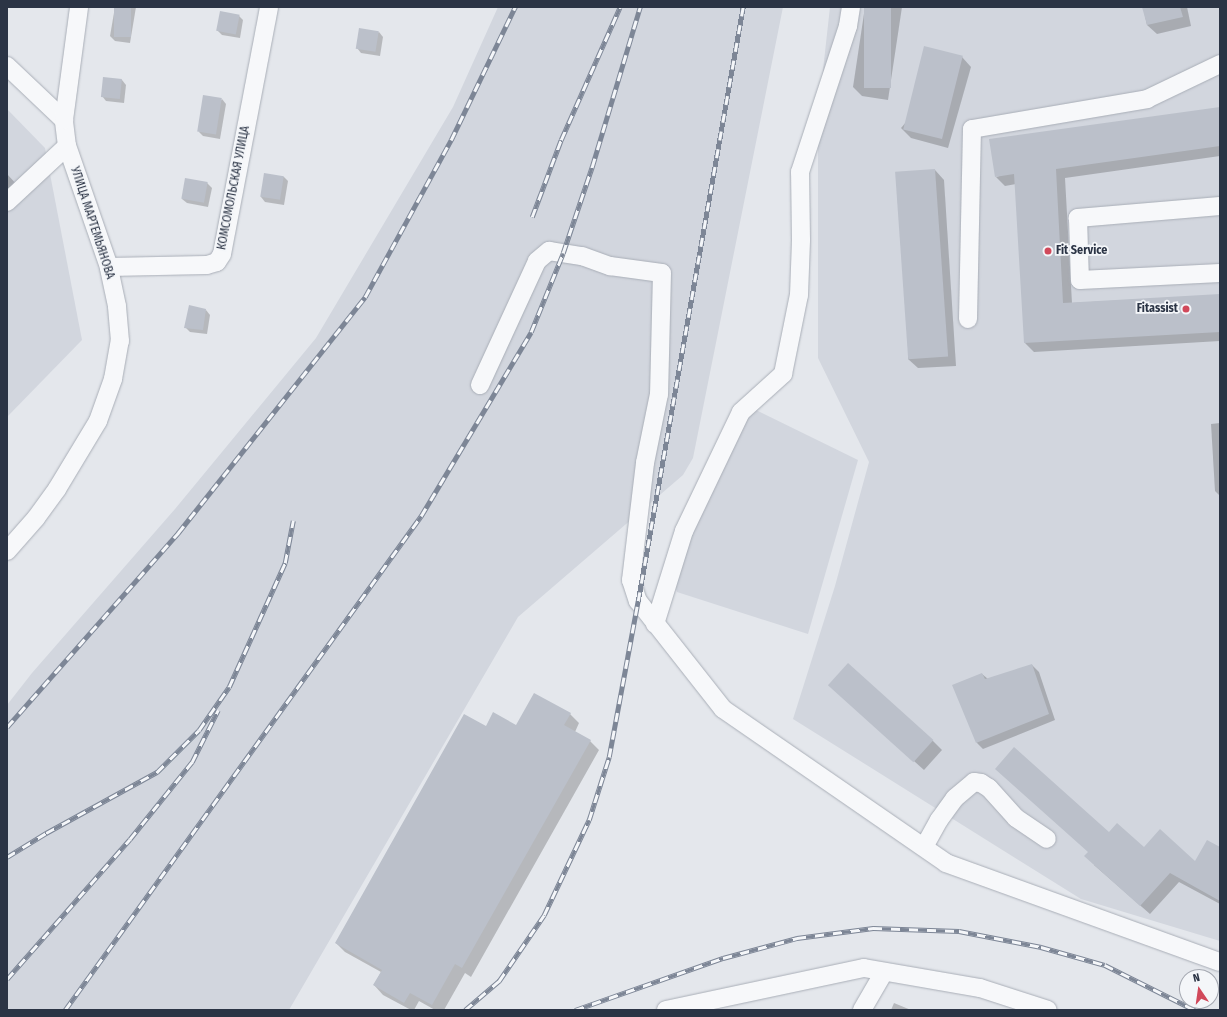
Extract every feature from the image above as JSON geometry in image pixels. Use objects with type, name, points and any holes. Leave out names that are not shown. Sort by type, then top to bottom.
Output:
[{"type":"street","name":"УЛИЦА МАРТЕМЬЯНОВА","points":[[7,551],[36,518],[58,489],[90,435],[106,399],[116,366],[120,341],[117,306],[109,267],[67,146],[64,120],[79,7]]},
{"type":"street","name":"КОМСОМОЛЬСКАЯ УЛИЦА","points":[[109,267],[207,265],[217,262],[222,254],[269,7]]},
{"type":"street","points":[[655,624],[684,531],[741,412],[783,374],[799,295],[801,240],[800,172],[848,26],[851,7]]},
{"type":"street","points":[[968,320],[972,129],[1147,99],[1220,64]]},
{"type":"street","points":[[7,66],[64,120]]},
{"type":"street","points":[[7,202],[67,146]]},
{"type":"street","points":[[1220,206],[1078,218],[1080,280],[1220,273]]},
{"type":"street","points":[[480,386],[537,261],[549,251],[582,256],[610,266],[662,272],[658,394],[645,463],[631,580],[638,602],[723,709],[946,863],[1220,962]]},
{"type":"street","points":[[924,847],[939,820],[955,798],[974,782],[981,783],[989,788],[1016,818],[1047,840]]},
{"type":"street","points":[[666,1010],[864,968],[980,988],[1048,1010]]},
{"type":"street","points":[[862,1010],[884,972]]},
{"type":"shaded area","points":[[498,7],[783,7],[693,458],[683,475],[518,617],[289,1010],[7,1010],[7,705],[32,673],[175,509],[316,338],[453,107]]},
{"type":"shaded area","points":[[830,7],[1220,7],[1220,941],[1081,899],[793,719],[835,586],[869,462],[818,358],[818,115]]},
{"type":"shaded area","points":[[7,109],[45,148],[82,340],[7,417]]},
{"type":"shaded area","points":[[752,408],[858,460],[808,634],[677,592],[671,571]]},
{"type":"building","points":[[114,7],[131,7],[131,37],[114,37]]},
{"type":"building","points":[[864,7],[891,7],[891,88],[864,88]]},
{"type":"building","points":[[1142,7],[1180,7],[1183,17],[1147,25]]},
{"type":"building","points":[[220,11],[240,15],[236,34],[216,31]]},
{"type":"building","points":[[359,28],[379,31],[375,52],[356,49]]},
{"type":"building","points":[[924,46],[963,56],[942,139],[903,129]]},
{"type":"building","points":[[103,77],[122,79],[120,99],[101,97]]},
{"type":"building","points":[[203,95],[222,98],[216,135],[197,132]]},
{"type":"building","points":[[1220,107],[1220,146],[1056,169],[1063,303],[1220,294],[1220,332],[1024,343],[1014,174],[995,177],[989,139]]},
{"type":"building","points":[[935,169],[948,357],[908,359],[895,172]]},
{"type":"building","points":[[264,173],[284,176],[280,200],[260,197]]},
{"type":"building","points":[[185,178],[208,182],[204,203],[181,199]]},
{"type":"building","points":[[189,305],[206,309],[203,330],[184,328]]},
{"type":"building","points":[[848,663],[933,740],[913,762],[828,685]]},
{"type":"building","points":[[1032,664],[1049,714],[976,743],[952,685],[982,673],[985,679]]},
{"type":"building","points":[[534,693],[571,713],[564,725],[591,740],[462,968],[455,964],[432,1005],[410,993],[404,1003],[373,985],[382,970],[335,943],[464,714],[486,726],[493,712],[516,725]]},
{"type":"building","points":[[1014,747],[1109,832],[1117,823],[1144,847],[1160,829],[1195,861],[1207,840],[1220,847],[1220,901],[1170,873],[1140,906],[1084,856],[1088,852],[995,769]]},
{"type":"railway","points":[[7,727],[178,533],[365,297],[451,140],[515,7]]},
{"type":"railway","points":[[532,217],[561,140],[620,7]]},
{"type":"railway","points":[[65,1010],[421,516],[531,332],[563,253],[592,167],[640,7]]},
{"type":"railway","points":[[465,1010],[499,981],[544,915],[589,820],[609,757],[743,7]]},
{"type":"railway","points":[[7,857],[46,833],[157,772],[199,730],[229,687],[285,563],[293,521]]},
{"type":"railway","points":[[7,979],[130,839],[192,762],[218,710]]},
{"type":"railway","points":[[575,1010],[723,958],[797,938],[873,928],[959,931],[1041,947],[1105,965],[1195,1010]]},
{"type":"place","name":"Fit Service","points":[[1048,251]]},
{"type":"place","name":"Fitassist","points":[[1186,309]]}]
